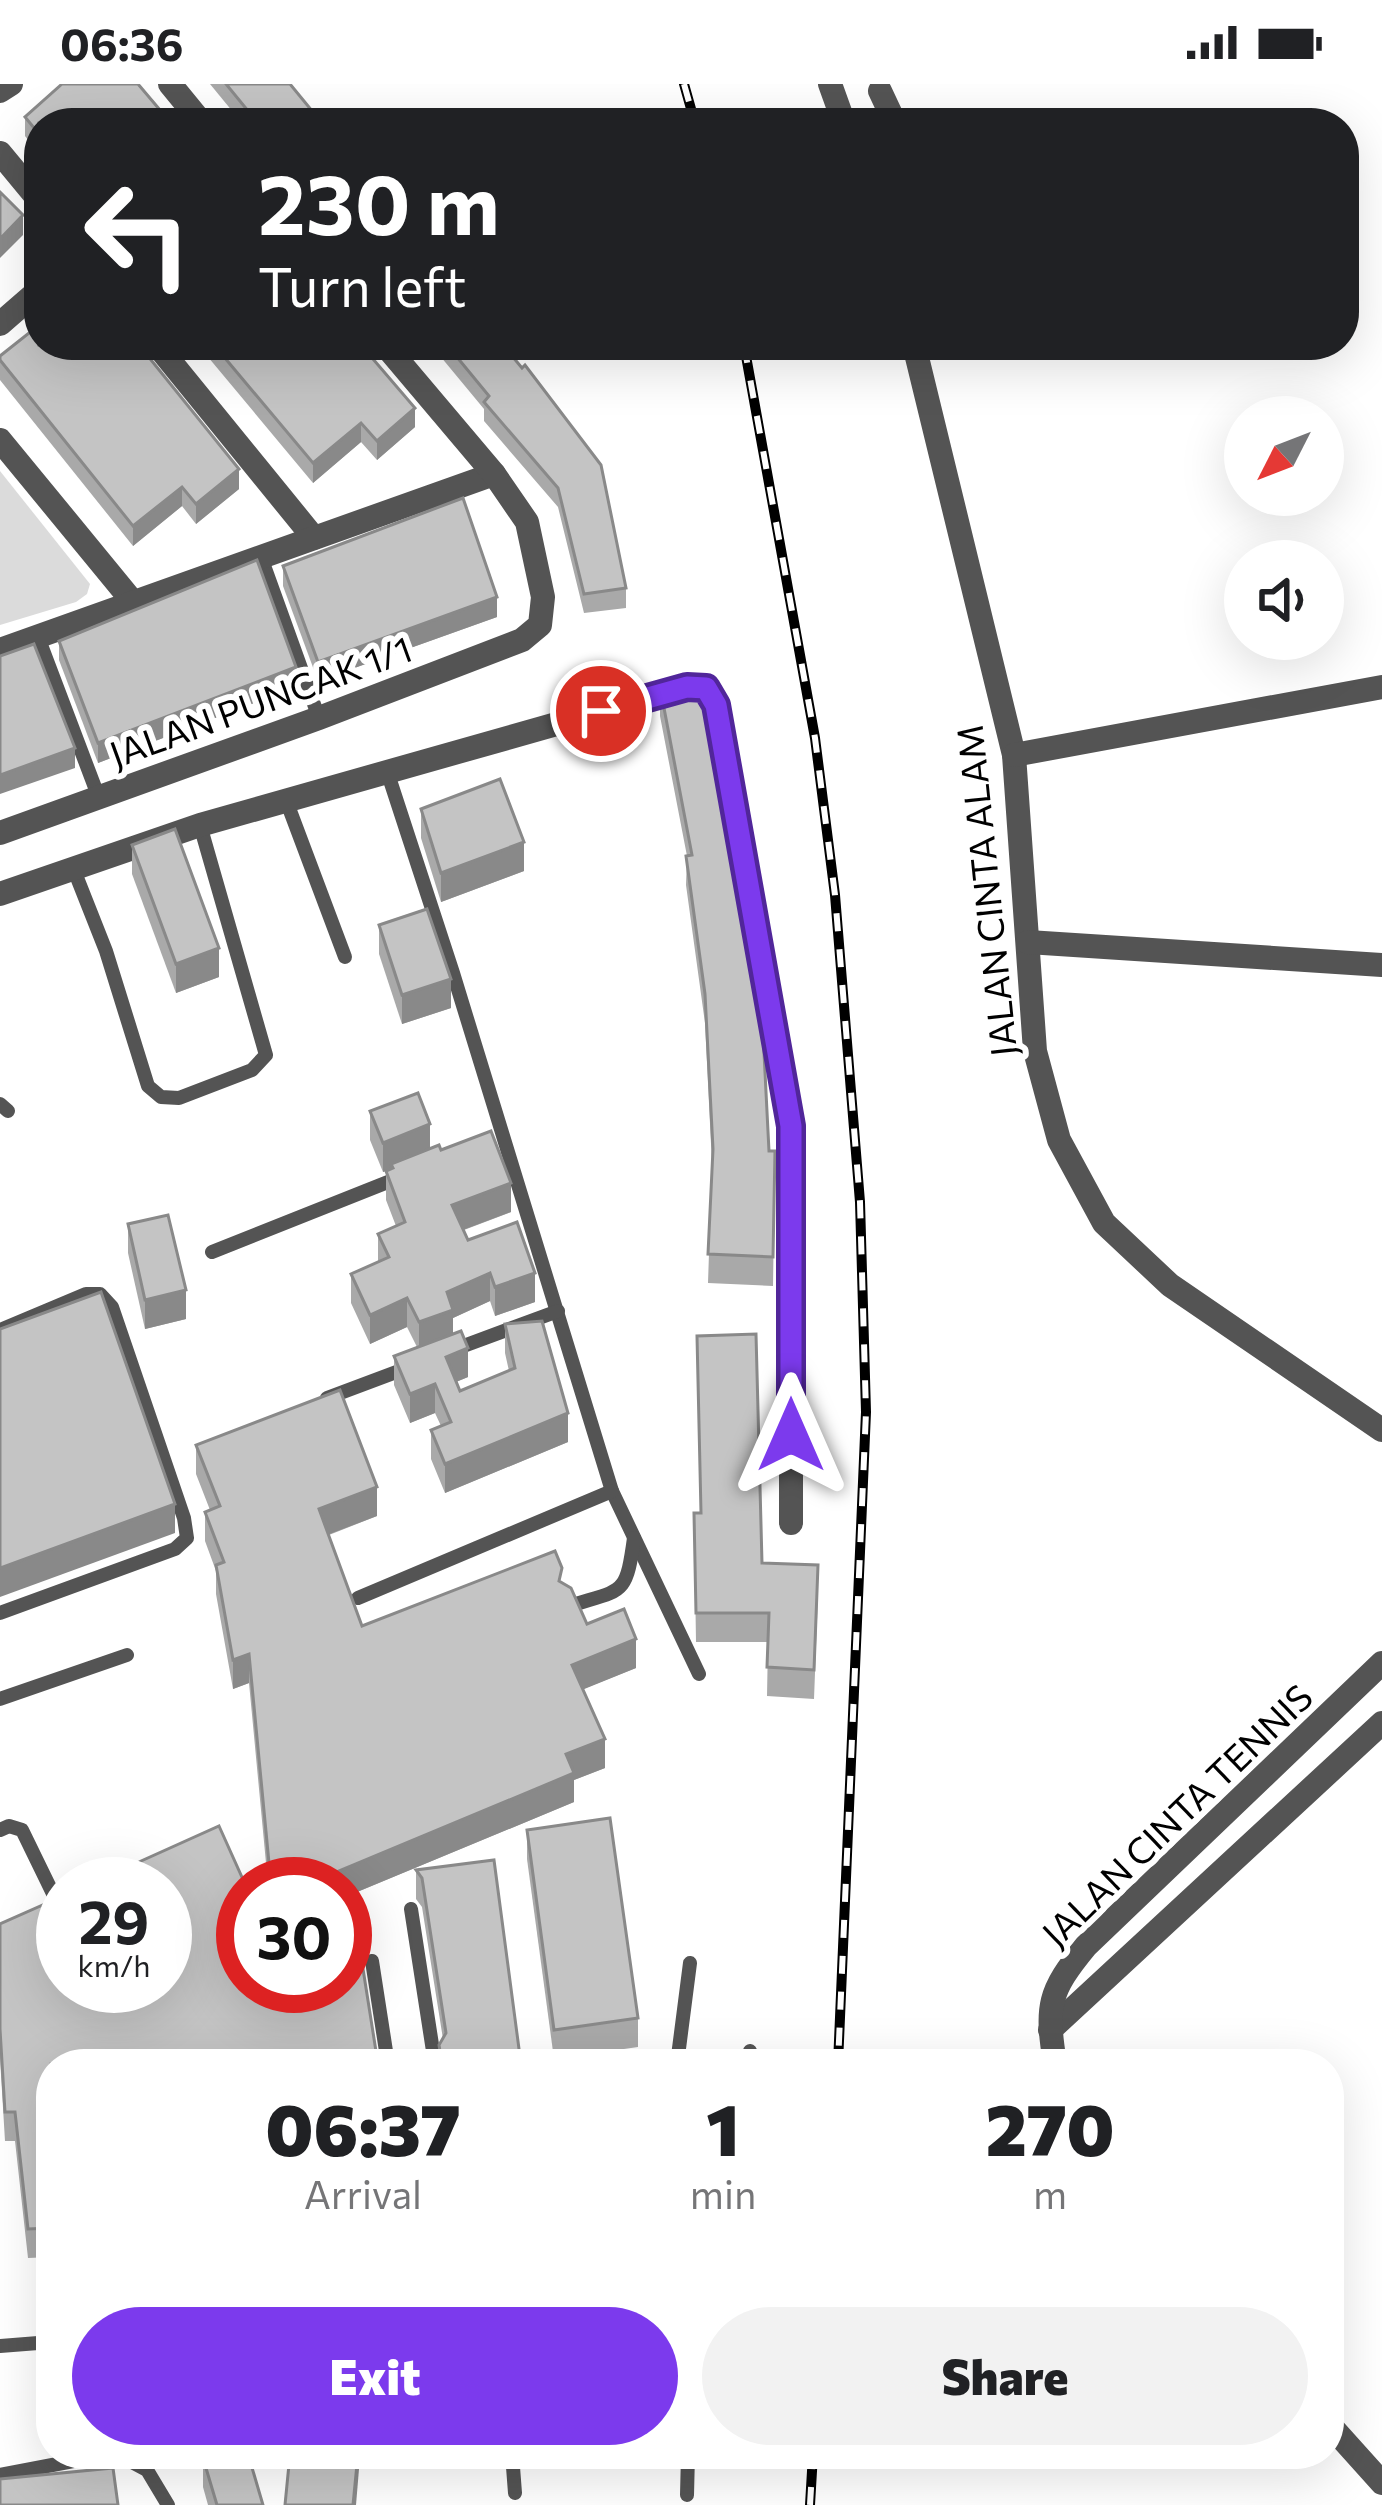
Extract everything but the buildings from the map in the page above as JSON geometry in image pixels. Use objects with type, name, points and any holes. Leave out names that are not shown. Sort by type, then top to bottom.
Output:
[{"type":"street","points":[[0,91],[11,84]]},
{"type":"street","points":[[170,84],[190,108]]},
{"type":"street","points":[[880,91],[888,108]]},
{"type":"street","points":[[0,153],[24,182]]},
{"type":"street","points":[[0,324],[24,303]]},
{"type":"street","points":[[172,360],[314,538]]},
{"type":"street","points":[[0,650],[494,473],[398,360]]},
{"type":"street","name":"JALAN CINTA ALAM","points":[[918,360],[1014,754],[1035,1052],[1059,1139],[1104,1223],[1170,1285],[1382,1430]]},
{"type":"street","points":[[0,440],[133,602]]},
{"type":"street","name":"JALAN PUNCAK 1/1","points":[[0,833],[522,640],[540,625],[543,597],[526,522],[494,473]]},
{"type":"street","points":[[0,894],[200,825],[687,687],[706,688],[716,705],[791,1126],[791,1523]]},
{"type":"street","points":[[1014,754],[1382,688]]},
{"type":"street","points":[[1028,942],[1382,965]]},
{"type":"street","name":"JALAN CINTA TENNIS","points":[[1053,2049],[1049,2006],[1057,1982],[1086,1946],[1382,1663]]},
{"type":"street","name":"JALAN CINTA TENNIS","points":[[1050,2030],[1382,1723]]},
{"type":"street","points":[[1086,1946],[1112,1973]]},
{"type":"street","points":[[1344,2441],[1382,2483]]},
{"type":"lane","points":[[261,556],[319,718]]},
{"type":"lane","points":[[38,637],[99,798]]},
{"type":"lane","points":[[387,771],[612,1491],[699,1674]]},
{"type":"lane","points":[[286,800],[346,957]]},
{"type":"lane","points":[[74,870],[106,951],[148,1085],[161,1097],[179,1098],[252,1070],[266,1055],[200,825]]},
{"type":"lane","points":[[482,1144],[503,1136]]},
{"type":"lane","points":[[212,1252],[420,1169]]},
{"type":"lane","points":[[0,1330],[86,1294],[100,1294],[112,1307],[187,1538],[175,1550],[0,1613]]},
{"type":"lane","points":[[302,1408],[558,1311]]},
{"type":"lane","points":[[358,1598],[612,1491]]},
{"type":"lane","points":[[569,1606],[625,1585],[634,1538]]},
{"type":"lane","points":[[0,1699],[127,1654]]},
{"type":"lane","points":[[0,1830],[9,1826],[22,1830],[36,1860]]},
{"type":"lane","points":[[411,1909],[433,2049]]},
{"type":"lane","points":[[372,1961],[386,2049]]},
{"type":"lane","points":[[678,2049],[690,1963]]},
{"type":"lane","points":[[0,2346],[36,2343]]},
{"type":"lane","points":[[0,2475],[36,2468]]},
{"type":"lane","points":[[145,2469],[168,2505]]},
{"type":"lane","points":[[513,2469],[515,2493]]},
{"type":"lane","points":[[687,2495],[688,2469]]},
{"type":"shaded area","points":[[0,471],[90,584],[87,594],[76,602],[0,625]]},
{"type":"railway","points":[[684,84],[691,108]]},
{"type":"railway","points":[[747,360],[815,738],[835,895],[860,1202],[866,1412],[839,2049]]},
{"type":"railway","points":[[810,2505],[812,2469]]},
{"type":"route","points":[[601,711],[687,687],[706,688],[716,705],[791,1126],[791,1435]]}]
